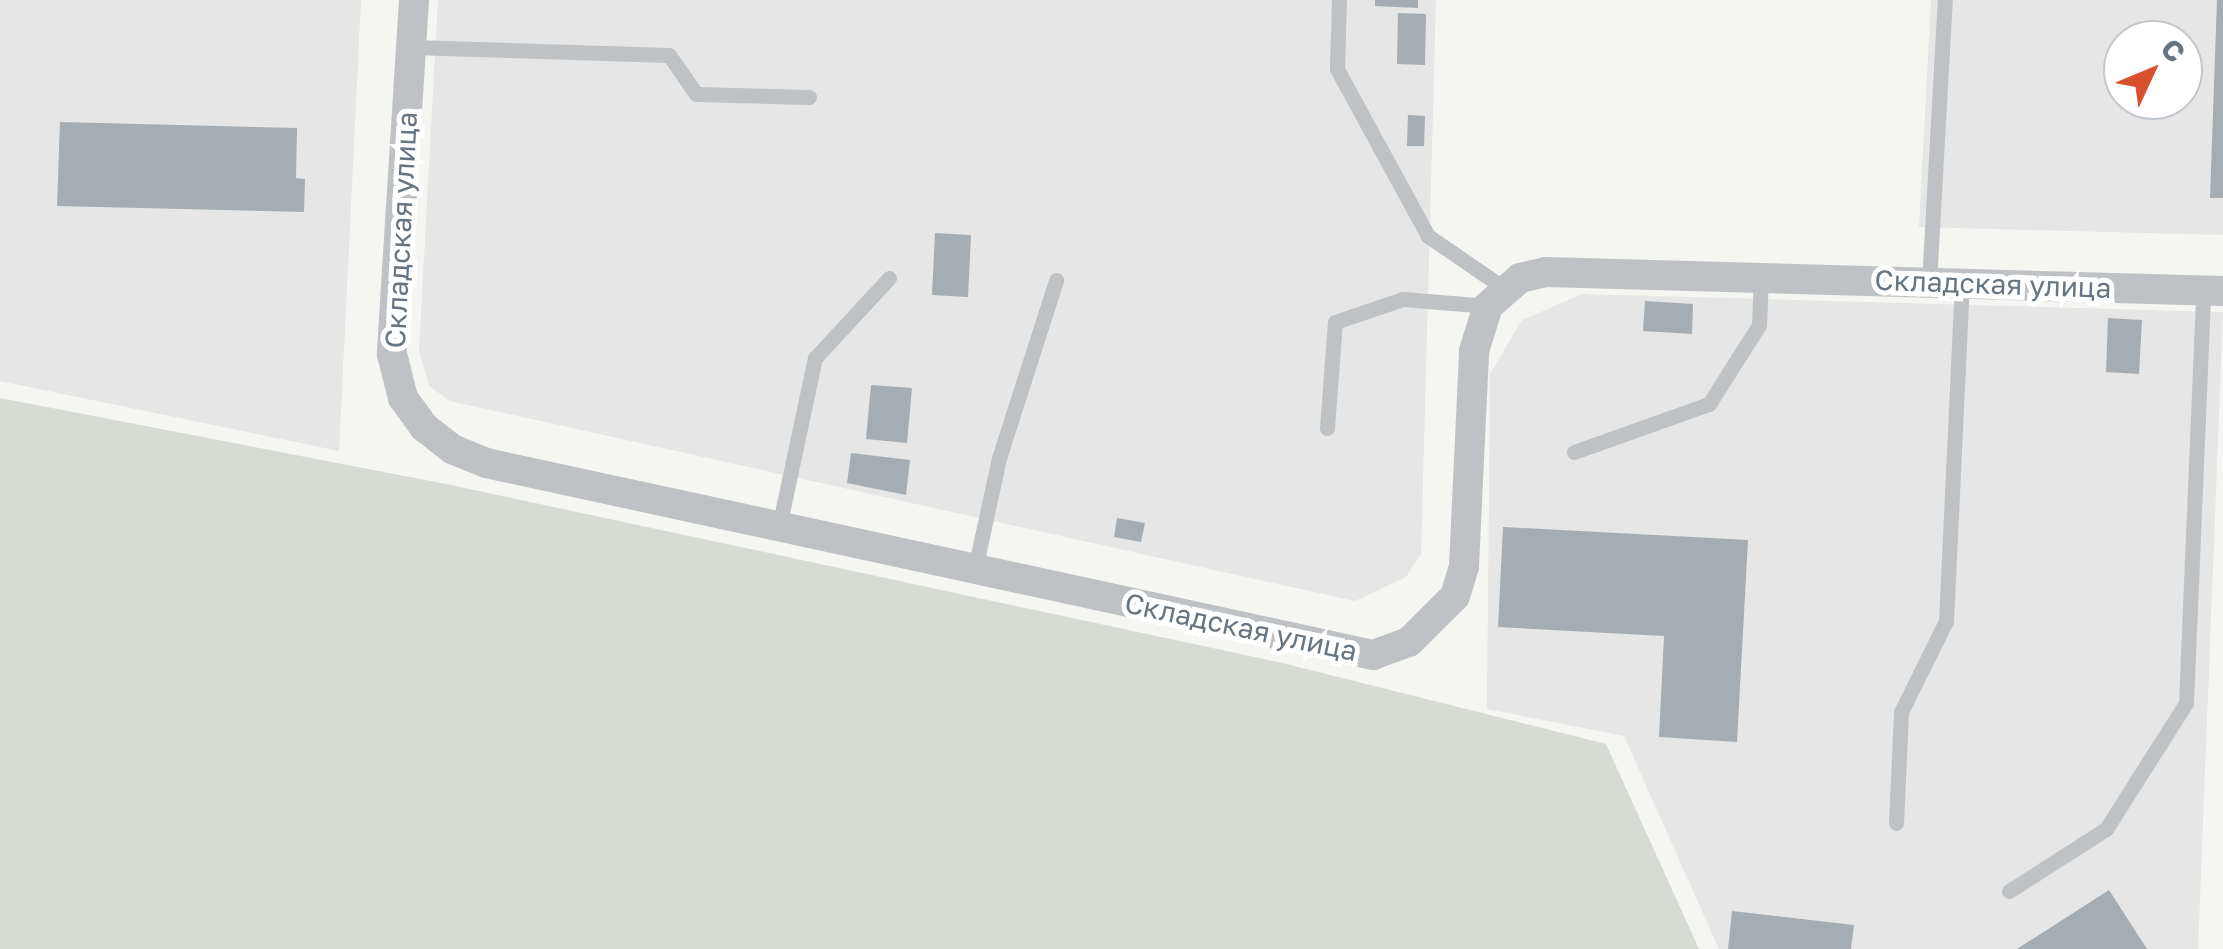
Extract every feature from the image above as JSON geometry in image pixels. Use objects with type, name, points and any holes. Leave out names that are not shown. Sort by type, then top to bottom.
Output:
[{"type":"street","name":"Складская улица","points":[[414,0],[392,354],[403,398],[424,427],[486,463],[1372,656],[1409,642],[1456,596],[1464,566],[1474,351],[1496,297],[1546,272],[2213,290]]},
{"type":"lane","points":[[1339,0],[1336,70],[1428,236],[1496,297]]},
{"type":"lane","points":[[1929,282],[1945,0]]},
{"type":"lane","points":[[411,47],[669,56],[696,94],[808,98]]},
{"type":"lane","points":[[778,526],[815,358],[889,278]]},
{"type":"lane","points":[[1574,452],[1709,404],[1759,325],[1761,278]]},
{"type":"lane","points":[[975,569],[999,458],[1056,280]]},
{"type":"lane","points":[[1896,823],[1901,712],[1946,621],[1962,284]]},
{"type":"lane","points":[[2010,891],[2106,829],[2186,703],[2213,290]]},
{"type":"lane","points":[[1327,428],[1336,322],[1403,298],[1496,297]]},
{"type":"shaded area","points":[[0,0],[361,0],[339,451],[0,381]]},
{"type":"shaded area","points":[[438,0],[1436,0],[1421,554],[1406,577],[1355,601],[450,401],[429,386],[419,350]]},
{"type":"shaded area","points":[[1931,0],[2223,0],[2223,235],[1919,227]]},
{"type":"shaded area","points":[[1582,294],[2223,312],[2198,949],[1719,949],[1624,736],[1487,709],[1490,374],[1522,320]]},
{"type":"shaded area","points":[[0,398],[446,484],[1278,662],[1606,744],[1699,949],[0,949]]},
{"type":"building","points":[[1375,0],[1418,0],[1418,8],[1375,6]]},
{"type":"building","points":[[2217,0],[2223,0],[2223,198],[2210,198]]},
{"type":"building","points":[[1398,13],[1426,14],[1425,65],[1397,64]]},
{"type":"building","points":[[1408,115],[1425,116],[1424,146],[1407,146]]},
{"type":"building","points":[[60,122],[297,128],[296,178],[305,179],[304,212],[57,206]]},
{"type":"building","points":[[935,233],[971,235],[968,297],[932,295]]},
{"type":"building","points":[[1645,301],[1693,304],[1692,334],[1643,331]]},
{"type":"building","points":[[2108,318],[2142,320],[2139,374],[2106,372]]},
{"type":"building","points":[[871,385],[912,388],[907,443],[866,439]]},
{"type":"building","points":[[851,453],[910,460],[906,495],[847,483]]},
{"type":"building","points":[[1117,518],[1145,523],[1141,542],[1114,537]]},
{"type":"building","points":[[1503,527],[1748,540],[1737,742],[1659,737],[1664,636],[1498,627]]},
{"type":"building","points":[[2109,890],[2147,949],[2017,949]]},
{"type":"building","points":[[1732,911],[1854,925],[1851,949],[1728,949]]}]
